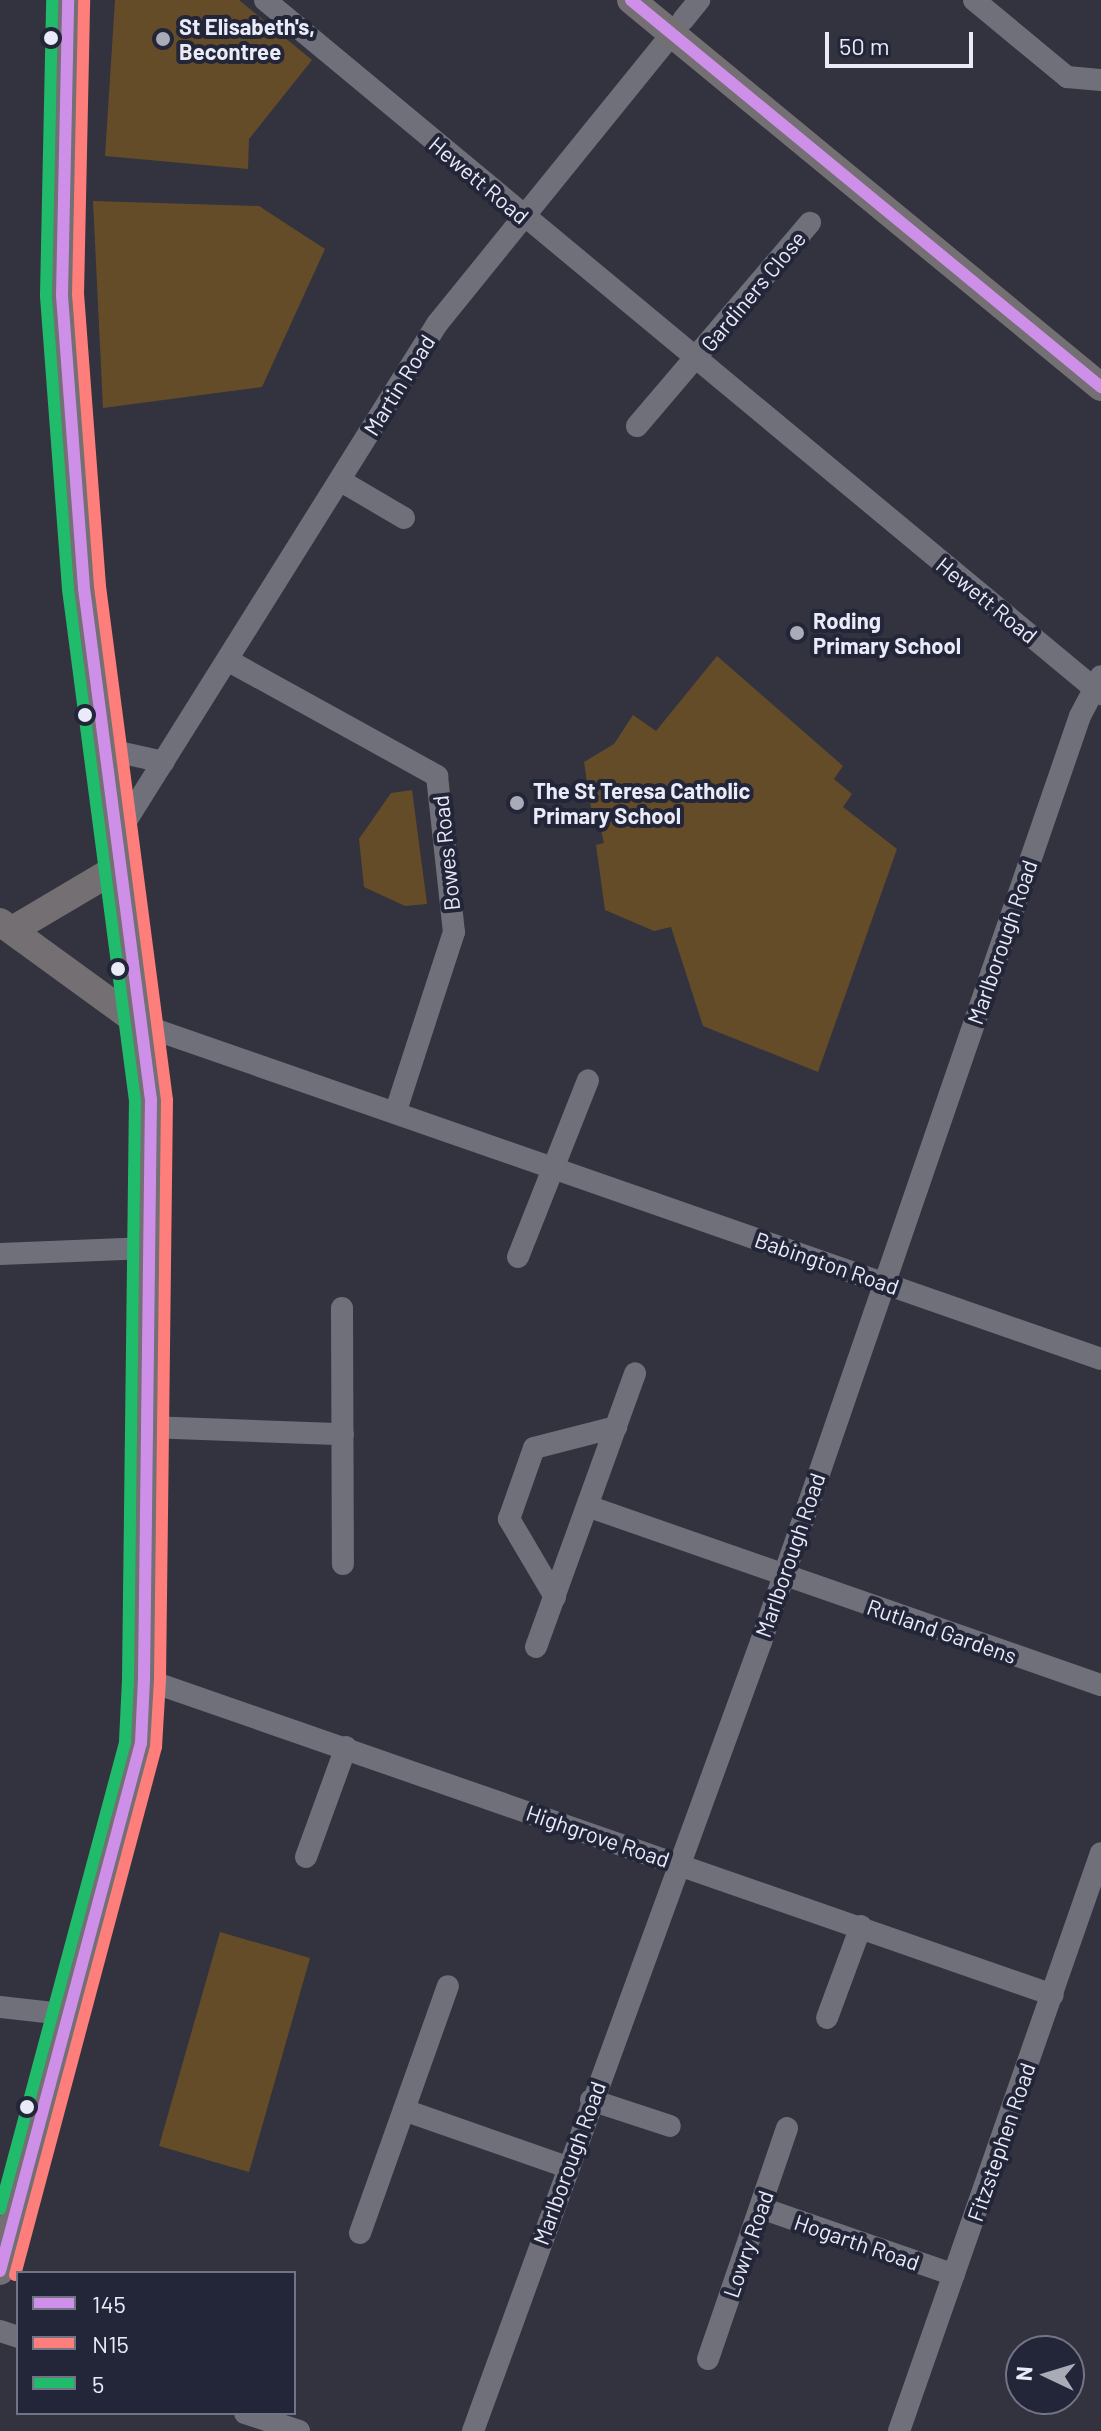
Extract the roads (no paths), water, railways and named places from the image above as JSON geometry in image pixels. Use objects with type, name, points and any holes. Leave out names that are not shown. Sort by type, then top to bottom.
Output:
[{"type":"main road","points":[[0,2271],[71,2015],[141,1743],[144,1679],[151,1100],[105,749],[62,295],[68,0]]},
{"type":"main road","points":[[631,0],[684,18],[1101,387]]},
{"type":"main road","points":[[658,0],[684,18],[1101,365]]},
{"type":"main road","points":[[119,867],[7,926],[142,1025]]},
{"type":"street","name":"Hewett Road","points":[[265,0],[695,359],[1099,686]]},
{"type":"street","points":[[974,0],[1067,77],[1101,80]]},
{"type":"street","name":"Martin Road","points":[[116,837],[229,661],[437,324],[684,18]]},
{"type":"street","name":"Gardiners Close","points":[[695,359],[810,223]]},
{"type":"street","points":[[637,426],[695,359]]},
{"type":"street","points":[[341,481],[404,518]]},
{"type":"street","name":"Bowes Road","points":[[229,661],[437,776],[454,932],[396,1111]]},
{"type":"street","name":"Marlborough Road","points":[[473,2431],[783,1575],[884,1282],[1099,686]]},
{"type":"street","points":[[105,749],[164,762]]},
{"type":"street","name":"Babington Road","points":[[142,1025],[1101,1359]]},
{"type":"street","points":[[518,1257],[588,1080]]},
{"type":"street","points":[[0,1254],[148,1248]]},
{"type":"street","points":[[342,1308],[343,1564]]},
{"type":"street","points":[[536,1647],[590,1507],[635,1373]]},
{"type":"street","points":[[148,1427],[343,1434]]},
{"type":"street","points":[[555,1597],[509,1519],[534,1448],[616,1427]]},
{"type":"street","name":"Rutland Gardens","points":[[590,1507],[1101,1685]]},
{"type":"street","name":"Highgrove Road","points":[[144,1679],[1053,1995]]},
{"type":"street","points":[[306,1857],[346,1747]]},
{"type":"street","name":"Fitzstephen Road","points":[[899,2431],[1101,1853]]},
{"type":"street","points":[[827,2018],[861,1926]]},
{"type":"street","points":[[360,2233],[448,1986]]},
{"type":"street","points":[[0,2007],[71,2015]]},
{"type":"street","points":[[591,2100],[670,2126]]},
{"type":"street","points":[[404,2110],[567,2167]]},
{"type":"street","name":"Lowry Road","points":[[708,2359],[787,2128]]},
{"type":"street","name":"Hogarth Road","points":[[761,2208],[954,2275]]},
{"type":"street","points":[[251,2415],[299,2431]]},
{"type":"place","name":"St Elisabeth's, Becontree","points":[[163,39]]},
{"type":"place","name":"Roding Primary School","points":[[797,633]]},
{"type":"place","name":"The St Teresa Catholic Primary School","points":[[517,803]]}]
